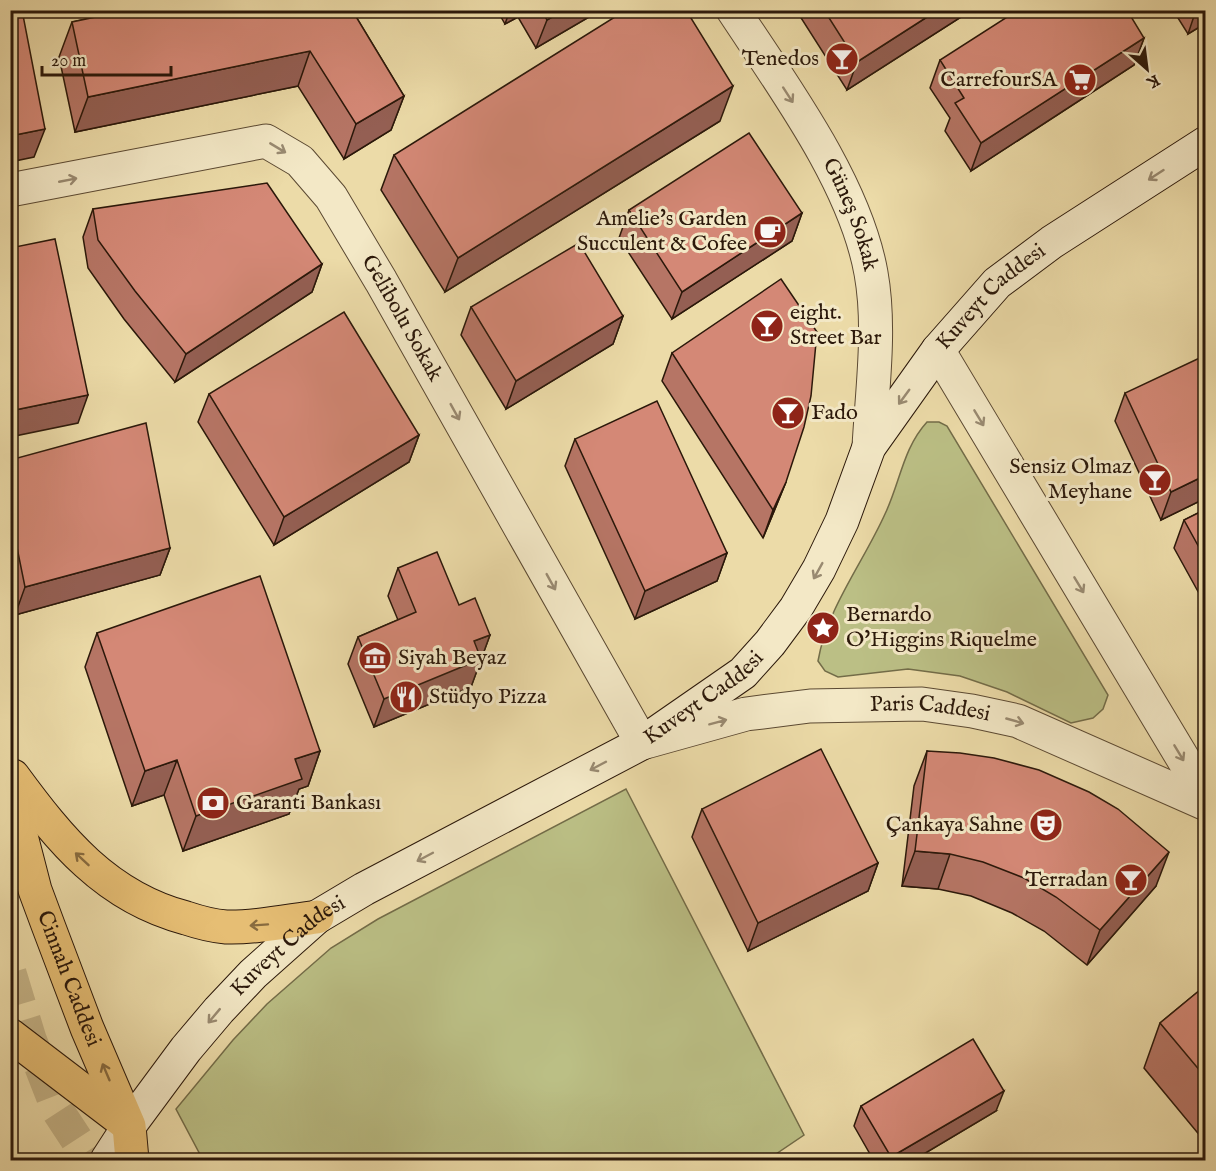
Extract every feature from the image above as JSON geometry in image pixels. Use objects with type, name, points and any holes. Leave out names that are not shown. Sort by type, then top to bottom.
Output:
[{"type":"main road","points":[[10,773],[51,827],[80,859],[107,880],[151,905],[173,915],[225,927],[317,917]]},
{"type":"main road","name":"Cinnah Caddesi","points":[[10,793],[39,899],[83,1017],[129,1126]]},
{"type":"main road","points":[[10,1035],[129,1126],[148,1161]]},
{"type":"main road","points":[[129,1126],[132,1161]]},
{"type":"street","name":"Güneş Sokak","points":[[733,10],[824,155],[843,192],[864,243],[871,273],[875,318],[869,447]]},
{"type":"street","name":"Gelibolu Sokak","points":[[10,190],[266,141],[300,161],[331,197],[381,281],[642,743]]},
{"type":"street","name":"Kuveyt Caddesi","points":[[107,1161],[129,1126],[186,1049],[219,1010],[253,974],[317,917],[364,889],[642,743],[743,673],[771,644],[796,608],[819,569],[842,521],[869,447],[938,350],[997,283],[1052,242],[1206,143]]},
{"type":"street","points":[[938,350],[1206,797]]},
{"type":"street","name":"Paris Caddesi","points":[[642,743],[746,714],[810,706],[922,704],[972,711],[1018,721],[1206,804]]},
{"type":"green space","points":[[927,422],[939,422],[947,426],[1108,695],[1103,709],[1093,718],[1071,723],[1007,692],[960,676],[908,669],[838,677],[825,671],[818,661],[837,604],[885,514],[912,443]]},
{"type":"green space","points":[[626,789],[804,1135],[767,1160],[203,1160],[176,1109],[233,1040],[267,1004],[331,948],[378,919]]},
{"type":"building","points":[[10,10],[22,10],[45,129],[10,136]]},
{"type":"building","points":[[129,10],[352,10],[404,96],[356,124],[310,51],[88,97],[72,22]]},
{"type":"building","points":[[541,10],[564,10],[547,20]]},
{"type":"building","points":[[626,10],[686,10],[733,86],[458,258],[394,155]]},
{"type":"building","points":[[824,10],[938,10],[857,62]]},
{"type":"building","points":[[1018,10],[1127,10],[1144,38],[981,143],[955,103],[964,98],[940,60]]},
{"type":"building","points":[[749,133],[802,213],[682,292],[629,210]]},
{"type":"building","points":[[267,183],[322,264],[186,354],[135,291],[98,240],[93,209]]},
{"type":"building","points":[[55,239],[88,395],[10,411],[10,248]]},
{"type":"building","points":[[579,243],[623,316],[516,381],[471,307]]},
{"type":"building","points":[[781,279],[817,332],[811,396],[804,427],[786,482],[773,510],[672,353]]},
{"type":"building","points":[[344,312],[419,435],[284,517],[209,394]]},
{"type":"building","points":[[1206,355],[1206,475],[1171,492],[1125,393]]},
{"type":"building","points":[[657,401],[727,553],[645,591],[575,439]]},
{"type":"building","points":[[146,423],[170,548],[25,587],[10,513],[10,460]]},
{"type":"building","points":[[1206,509],[1206,560],[1184,520]]},
{"type":"building","points":[[437,552],[459,605],[475,598],[490,635],[474,641],[481,659],[384,699],[358,637],[416,612],[398,568]]},
{"type":"building","points":[[260,576],[320,751],[295,759],[302,779],[196,816],[177,760],[145,771],[97,633]]},
{"type":"building","points":[[821,749],[878,863],[758,923],[702,809]]},
{"type":"building","points":[[927,751],[994,758],[1039,770],[1089,792],[1118,809],[1169,852],[1100,930],[1056,897],[1024,878],[983,862],[950,854],[915,851]]},
{"type":"building","points":[[1206,985],[1206,1078],[1160,1023]]},
{"type":"building","points":[[973,1039],[1004,1091],[891,1157],[861,1106]]},
{"type":"tunnel","points":[[10,973],[30,1039],[58,1111],[90,1160]]},
{"type":"place","name":"Tenedos","points":[[842,59]]},
{"type":"place","name":"CarrefourSA","points":[[1080,80]]},
{"type":"place","name":"Amelie's Garden Succulent & Cofee","points":[[770,232]]},
{"type":"place","name":"eight. Street Bar","points":[[767,326]]},
{"type":"place","name":"Fado","points":[[788,413]]},
{"type":"place","name":"Sensiz Olmaz Meyhane","points":[[1155,480]]},
{"type":"place","name":"Bernardo O'Higgins Riquelme","points":[[823,628]]},
{"type":"place","name":"Siyah Beyaz","points":[[375,658]]},
{"type":"place","name":"Stüdyo Pizza","points":[[406,697]]},
{"type":"place","name":"Garanti Bankası","points":[[213,803]]},
{"type":"place","name":"Çankaya Sahne","points":[[1046,825]]},
{"type":"place","name":"Terradan","points":[[1131,880]]}]
